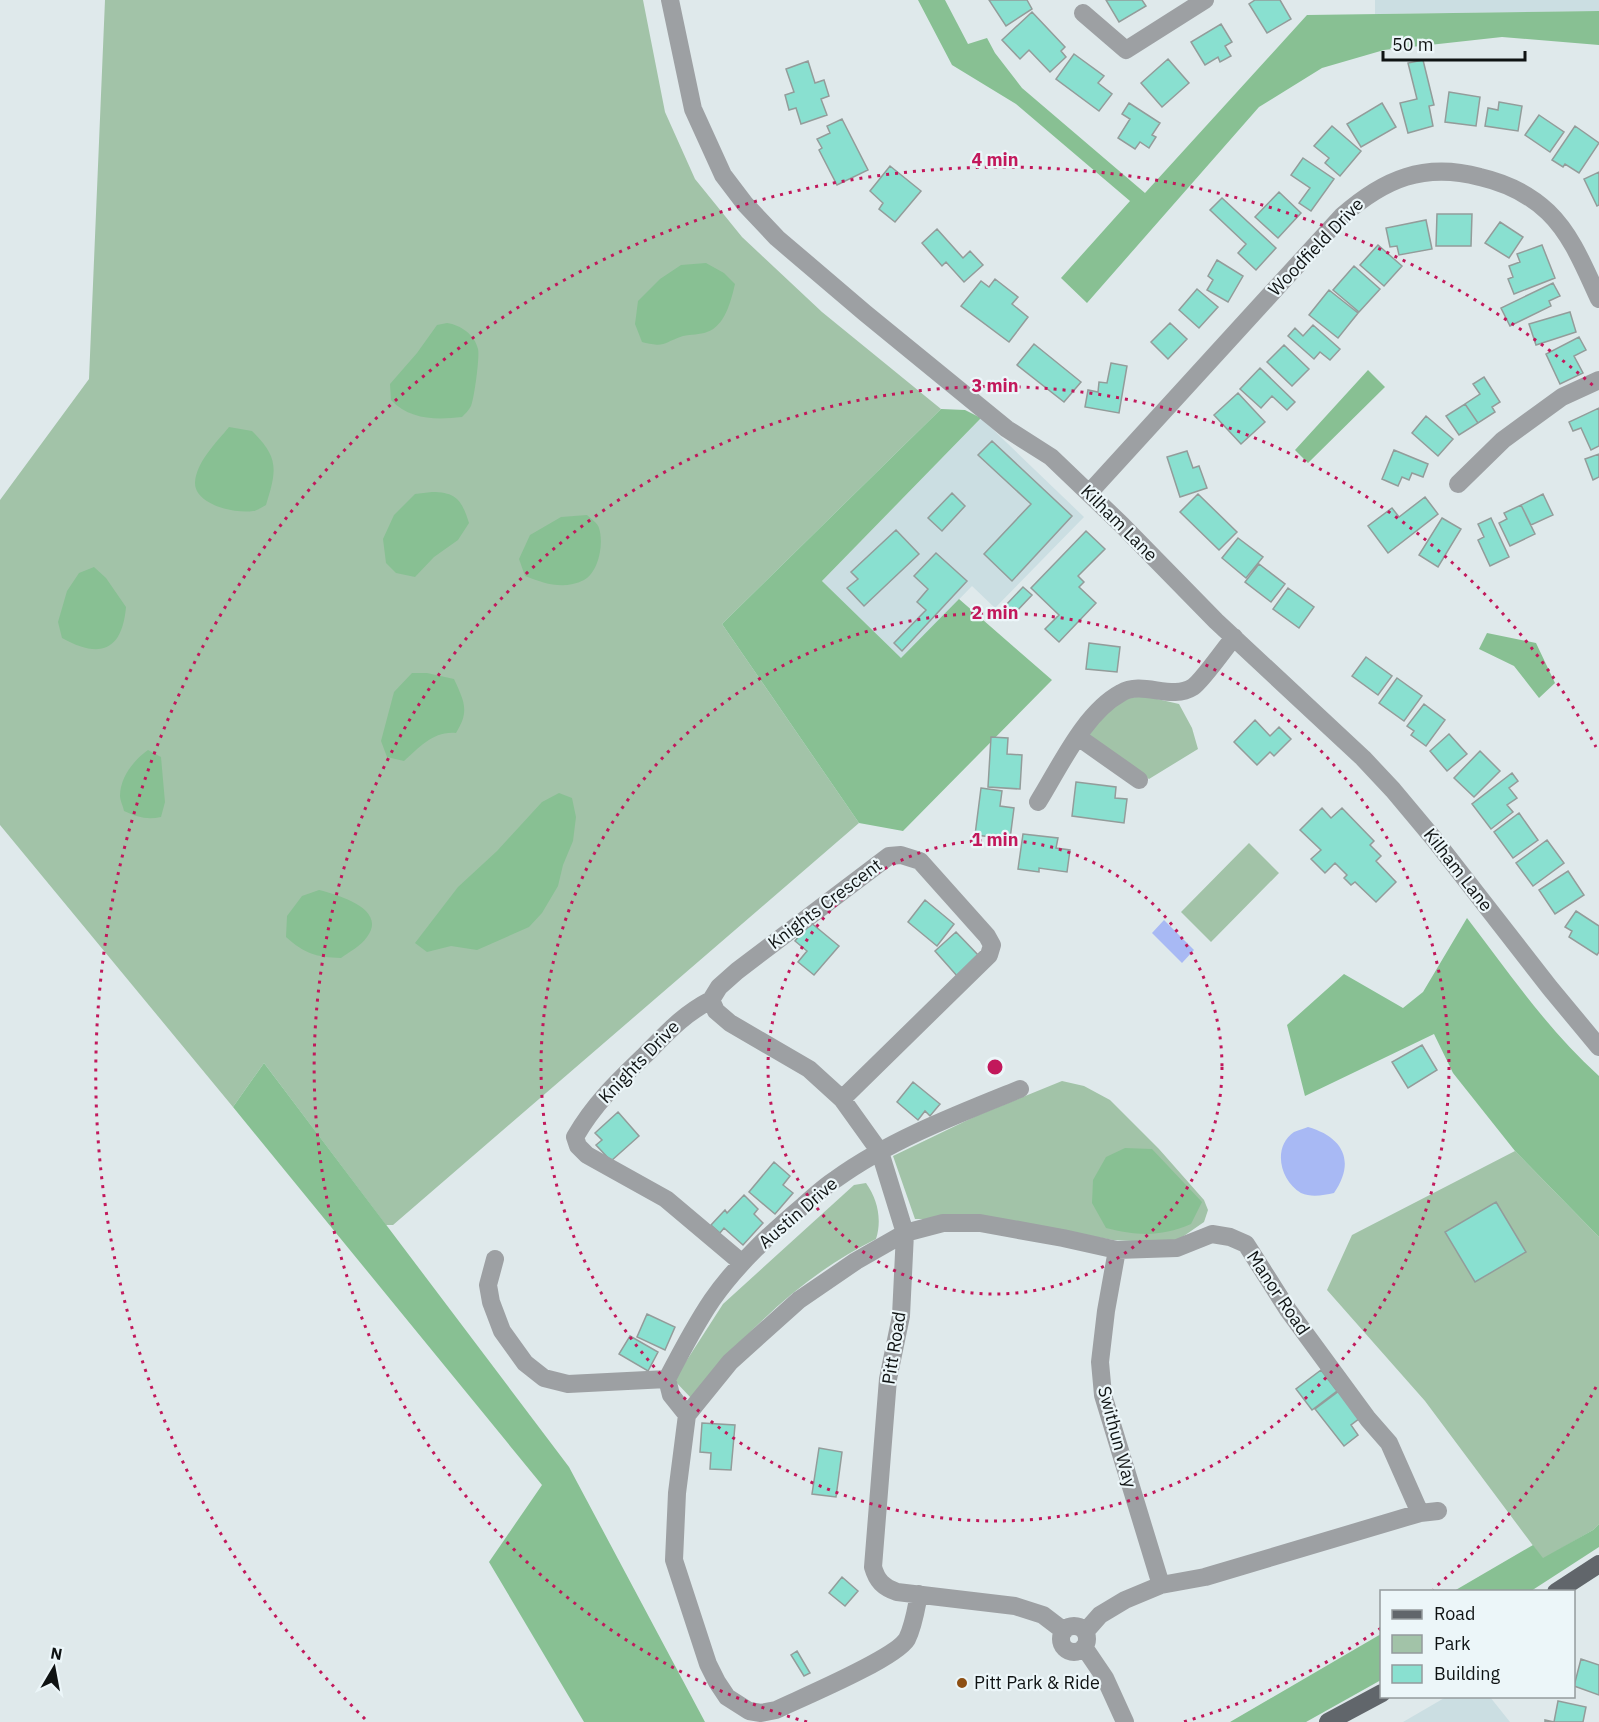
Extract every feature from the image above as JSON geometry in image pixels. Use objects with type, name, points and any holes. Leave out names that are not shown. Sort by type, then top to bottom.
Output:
[{"type":"main road","points":[[1559,1590],[1599,1564]]},
{"type":"main road","points":[[1328,1722],[1380,1694]]},
{"type":"street","name":"Kilham Lane","points":[[669,0],[693,109],[723,175],[745,204],[777,238],[865,313],[1006,429],[1051,457],[1234,637],[1318,715],[1393,790],[1599,1047]]},
{"type":"street","points":[[1083,13],[1126,50],[1205,0]]},
{"type":"street","name":"Woodfield Drive","points":[[1089,493],[1342,216],[1373,191],[1403,178],[1423,172],[1447,170],[1496,181],[1519,190],[1549,213],[1562,229],[1599,299]]},
{"type":"street","points":[[1458,484],[1503,440],[1562,397],[1599,380]]},
{"type":"street","points":[[1038,802],[1089,721],[1123,692],[1135,688],[1167,692],[1182,691],[1194,687],[1234,637]]},
{"type":"street","points":[[1078,737],[1139,780]]},
{"type":"street","name":"Knights Crescent","points":[[711,1000],[718,987],[737,971],[889,856],[901,855],[920,861],[987,936],[992,945],[989,955],[842,1099]]},
{"type":"street","name":"Pitt Road","points":[[711,1000],[716,1011],[730,1023],[809,1069],[842,1099],[880,1152],[905,1233],[901,1316],[888,1380],[873,1567],[876,1578],[886,1588],[897,1592],[1015,1606],[1043,1615],[1064,1631],[1062,1644],[1068,1650],[1076,1652],[1084,1640]]},
{"type":"street","name":"Knights Drive","points":[[711,1000],[692,1010],[677,1022],[608,1090],[575,1137],[578,1146],[587,1155],[666,1199],[742,1263]]},
{"type":"street","name":"Austin Drive","points":[[667,1379],[691,1332],[713,1298],[742,1263],[784,1222],[835,1179],[880,1152],[961,1113],[1020,1089]]},
{"type":"street","name":"Manor Road","points":[[687,1415],[730,1362],[799,1300],[856,1261],[905,1233],[943,1222],[980,1222],[1117,1250],[1177,1248],[1212,1234],[1230,1237],[1246,1244],[1288,1310],[1368,1419],[1389,1443],[1429,1512],[1205,1577],[1161,1586],[1125,1600],[1100,1615],[1084,1640]]},
{"type":"street","name":"Swithun Way","points":[[1117,1250],[1100,1362],[1102,1395],[1161,1586]]},
{"type":"street","points":[[495,1259],[488,1285],[491,1302],[502,1331],[525,1363],[544,1378],[568,1384],[667,1379],[671,1395],[687,1415],[677,1493],[674,1560],[708,1664],[727,1697],[749,1711],[761,1713],[776,1710],[884,1658],[906,1641],[913,1623],[919,1594]]},
{"type":"street","points":[[1084,1640],[1125,1722]]},
{"type":"shaded area","points":[[1375,0],[1599,0],[1599,11],[1375,14]]},
{"type":"shaded area","points":[[981,418],[1084,517],[995,608],[972,586],[901,659],[822,581]]},
{"type":"shaded area","points":[[1444,1698],[1491,1698],[1510,1722],[1403,1722]]},
{"type":"green space","points":[[105,0],[643,0],[665,112],[695,179],[742,237],[822,312],[941,409],[722,624],[859,823],[393,1225],[386,1225],[264,1063],[233,1107],[0,825],[0,500],[89,379]]},
{"type":"green space","points":[[918,0],[945,0],[968,44],[987,38],[995,53],[1022,88],[1145,193],[1307,15],[1599,11],[1599,45],[1502,37],[1384,50],[1322,68],[1259,107],[1087,303],[1061,278],[1130,201],[1016,104],[952,65]]},
{"type":"green space","points":[[706,263],[724,273],[735,284],[723,319],[713,329],[701,334],[683,336],[664,344],[642,342],[635,324],[638,301],[660,279],[681,265]]},
{"type":"green space","points":[[447,323],[467,332],[474,339],[478,349],[471,406],[462,417],[433,418],[406,412],[391,400],[390,384],[417,353],[437,325]]},
{"type":"green space","points":[[1368,370],[1385,387],[1308,463],[1295,450]]},
{"type":"green space","points":[[941,409],[965,410],[981,418],[822,581],[901,658],[959,599],[1052,680],[903,831],[859,823],[722,624]]},
{"type":"green space","points":[[229,427],[252,431],[261,440],[271,457],[274,473],[270,493],[266,505],[256,510],[246,512],[227,509],[209,502],[197,491],[195,483],[199,468]]},
{"type":"green space","points":[[440,492],[457,499],[469,523],[458,540],[434,557],[415,577],[396,573],[386,563],[383,539],[394,515],[415,494]]},
{"type":"green space","points":[[587,515],[598,526],[601,541],[597,564],[589,576],[577,583],[562,585],[525,576],[519,559],[530,535],[561,517]]},
{"type":"green space","points":[[94,567],[106,578],[126,607],[124,622],[119,634],[106,647],[97,649],[87,648],[62,638],[58,622],[67,591],[79,573]]},
{"type":"green space","points":[[1487,633],[1536,643],[1555,683],[1539,698],[1514,666],[1479,649]]},
{"type":"green space","points":[[412,673],[427,673],[454,679],[463,700],[464,712],[456,733],[434,737],[421,745],[404,761],[387,757],[381,741],[394,692]]},
{"type":"green space","points":[[1144,696],[1179,704],[1192,728],[1198,749],[1149,779],[1089,737],[1094,726],[1108,711],[1127,699]]},
{"type":"green space","points":[[148,750],[161,757],[165,802],[161,817],[156,818],[142,817],[124,811],[120,798],[125,776],[133,764]]},
{"type":"green space","points":[[559,793],[572,798],[576,817],[573,841],[563,865],[558,886],[542,913],[529,927],[477,950],[451,946],[427,952],[415,943],[458,887],[497,851],[542,802]]},
{"type":"green space","points":[[1249,843],[1279,873],[1211,942],[1181,912]]},
{"type":"green space","points":[[319,890],[358,905],[371,919],[372,927],[367,937],[341,958],[311,954],[286,937],[287,916],[302,896]]},
{"type":"green space","points":[[1467,918],[1546,1020],[1599,1076],[1599,1237],[1515,1151],[1453,1073],[1434,1034],[1305,1096],[1287,1025],[1344,974],[1403,1008],[1423,992]]},
{"type":"green space","points":[[264,1063],[569,1467],[705,1722],[584,1722],[489,1562],[542,1485],[233,1107]]},
{"type":"green space","points":[[1062,1081],[1084,1086],[1110,1100],[1159,1149],[1204,1200],[1208,1210],[1204,1222],[1178,1240],[1151,1242],[1113,1240],[970,1214],[915,1219],[893,1156],[976,1116]]},
{"type":"green space","points":[[1125,1148],[1152,1149],[1202,1202],[1191,1224],[1149,1234],[1128,1233],[1106,1228],[1092,1203],[1093,1180],[1106,1157]]},
{"type":"green space","points":[[1515,1151],[1599,1237],[1599,1524],[1593,1530],[1543,1559],[1425,1401],[1327,1290],[1352,1235]]},
{"type":"green space","points":[[866,1183],[878,1210],[879,1225],[876,1239],[823,1270],[775,1308],[731,1352],[691,1398],[674,1380],[723,1304],[854,1185]]},
{"type":"green space","points":[[1599,1524],[1599,1547],[1533,1590],[1456,1590],[1533,1545],[1543,1558],[1593,1530]]},
{"type":"green space","points":[[1380,1635],[1380,1681],[1306,1722],[1230,1722]]},
{"type":"water","points":[[1164,920],[1194,950],[1182,963],[1152,933]]},
{"type":"water","points":[[1308,1127],[1330,1137],[1342,1152],[1345,1161],[1344,1171],[1334,1193],[1305,1195],[1294,1188],[1284,1172],[1281,1155],[1287,1138],[1294,1132]]},
{"type":"building","points":[[989,0],[1027,0],[1032,9],[1006,26]]},
{"type":"building","points":[[1106,0],[1142,0],[1146,6],[1119,22]]},
{"type":"building","points":[[1255,0],[1280,0],[1291,19],[1267,33],[1249,4]]},
{"type":"building","points":[[1032,12],[1065,47],[1061,51],[1066,57],[1050,72],[1029,50],[1020,59],[1002,40]]},
{"type":"building","points":[[1221,24],[1232,42],[1225,46],[1231,56],[1220,62],[1218,57],[1205,65],[1191,42]]},
{"type":"building","points":[[1074,54],[1104,76],[1098,83],[1112,94],[1099,111],[1056,79]]},
{"type":"building","points":[[1168,59],[1189,83],[1162,107],[1141,83]]},
{"type":"building","points":[[1423,60],[1434,105],[1429,106],[1433,126],[1408,133],[1400,103],[1417,99],[1408,63]]},
{"type":"building","points":[[808,61],[815,83],[824,80],[829,96],[821,99],[827,115],[801,124],[796,108],[789,110],[785,95],[794,92],[786,69]]},
{"type":"building","points":[[1449,92],[1480,97],[1476,126],[1445,122]]},
{"type":"building","points":[[1499,102],[1522,106],[1518,131],[1485,126],[1488,108],[1498,110]]},
{"type":"building","points":[[1129,103],[1160,123],[1152,135],[1156,137],[1149,148],[1140,142],[1135,149],[1118,138],[1130,119],[1122,114]]},
{"type":"building","points":[[1382,103],[1396,127],[1361,147],[1347,124]]},
{"type":"building","points":[[1539,115],[1564,132],[1550,152],[1525,135]]},
{"type":"building","points":[[842,119],[868,170],[837,185],[819,150],[822,148],[817,139],[830,133],[827,126]]},
{"type":"building","points":[[1332,126],[1361,151],[1340,176],[1325,163],[1329,158],[1314,146]]},
{"type":"building","points":[[1575,126],[1599,143],[1579,173],[1565,164],[1563,167],[1552,160]]},
{"type":"building","points":[[1303,158],[1334,179],[1311,211],[1299,203],[1310,188],[1291,175]]},
{"type":"building","points":[[890,166],[921,191],[895,222],[879,209],[883,203],[870,191]]},
{"type":"building","points":[[1599,172],[1599,205],[1597,206],[1584,179]]},
{"type":"building","points":[[1279,192],[1301,213],[1278,238],[1255,217]]},
{"type":"building","points":[[1222,198],[1276,248],[1256,270],[1238,253],[1246,244],[1210,210]]},
{"type":"building","points":[[1437,214],[1472,214],[1471,246],[1436,246]]},
{"type":"building","points":[[1426,220],[1432,249],[1399,255],[1397,246],[1390,247],[1386,228]]},
{"type":"building","points":[[1500,222],[1523,237],[1509,258],[1485,243]]},
{"type":"building","points":[[937,229],[963,258],[970,251],[983,265],[964,282],[946,262],[942,266],[922,243]]},
{"type":"building","points":[[1378,245],[1402,266],[1384,286],[1360,265]]},
{"type":"building","points":[[1542,245],[1555,278],[1514,294],[1508,279],[1513,277],[1509,266],[1520,262],[1517,254]]},
{"type":"building","points":[[1217,260],[1243,276],[1228,302],[1207,290],[1213,280],[1208,276]]},
{"type":"building","points":[[1354,266],[1380,289],[1359,312],[1333,290]]},
{"type":"building","points":[[995,279],[1018,297],[1012,304],[1028,317],[1009,342],[961,306],[981,281],[989,287]]},
{"type":"building","points":[[1553,283],[1560,296],[1549,301],[1551,306],[1510,326],[1501,308]]},
{"type":"building","points":[[1197,289],[1218,307],[1199,328],[1179,310]]},
{"type":"building","points":[[1329,290],[1358,313],[1338,338],[1309,315]]},
{"type":"building","points":[[1570,312],[1576,332],[1536,345],[1529,324]]},
{"type":"building","points":[[1170,323],[1187,339],[1168,359],[1151,342]]},
{"type":"building","points":[[1313,325],[1340,349],[1330,360],[1320,352],[1314,359],[1288,336],[1295,328],[1303,336]]},
{"type":"building","points":[[1579,337],[1586,350],[1574,356],[1583,373],[1560,384],[1546,354]]},
{"type":"building","points":[[1034,344],[1081,382],[1064,402],[1017,365]]},
{"type":"building","points":[[1284,345],[1309,369],[1292,386],[1267,362]]},
{"type":"building","points":[[1111,363],[1127,366],[1119,413],[1085,407],[1088,390],[1098,392],[1099,382],[1107,383]]},
{"type":"building","points":[[1260,368],[1295,402],[1287,410],[1272,396],[1261,408],[1240,389]]},
{"type":"building","points":[[1484,377],[1500,402],[1492,407],[1495,412],[1478,423],[1465,404],[1480,394],[1473,384]]},
{"type":"building","points":[[1238,393],[1265,422],[1241,444],[1214,415]]},
{"type":"building","points":[[1465,404],[1478,423],[1459,435],[1446,416]]},
{"type":"building","points":[[1599,408],[1599,446],[1591,450],[1581,428],[1573,431],[1569,422]]},
{"type":"building","points":[[1426,416],[1453,439],[1438,456],[1412,433]]},
{"type":"building","points":[[992,441],[1072,516],[1012,581],[984,554],[1031,504],[978,455]]},
{"type":"building","points":[[1394,450],[1428,464],[1423,477],[1412,473],[1409,480],[1402,477],[1398,486],[1382,479]]},
{"type":"building","points":[[1187,451],[1193,468],[1199,466],[1207,488],[1180,497],[1167,457]]},
{"type":"building","points":[[1599,454],[1599,477],[1593,480],[1585,459]]},
{"type":"building","points":[[952,493],[965,506],[942,531],[928,518]]},
{"type":"building","points":[[1198,494],[1237,532],[1219,550],[1180,512]]},
{"type":"building","points":[[1543,494],[1553,515],[1531,525],[1521,505]]},
{"type":"building","points":[[1425,497],[1438,514],[1388,553],[1368,526],[1392,508],[1399,517]]},
{"type":"building","points":[[1521,505],[1535,534],[1510,546],[1499,523],[1507,519],[1504,513]]},
{"type":"building","points":[[1442,518],[1461,529],[1438,567],[1419,555]]},
{"type":"building","points":[[1491,518],[1509,557],[1490,566],[1478,540],[1484,537],[1478,524]]},
{"type":"building","points":[[896,530],[919,554],[864,606],[847,588],[858,579],[851,572]]},
{"type":"building","points":[[1086,531],[1105,549],[1078,576],[1084,582],[1079,587],[1096,603],[1059,642],[1045,629],[1059,615],[1031,588]]},
{"type":"building","points":[[1238,538],[1263,557],[1246,578],[1222,558]]},
{"type":"building","points":[[936,553],[967,581],[902,651],[894,643],[926,610],[917,602],[928,589],[914,576]]},
{"type":"building","points":[[1259,564],[1285,584],[1271,602],[1245,582]]},
{"type":"building","points":[[1023,587],[1032,595],[1014,614],[1005,606]]},
{"type":"building","points":[[1288,588],[1314,607],[1299,628],[1273,609]]},
{"type":"building","points":[[1089,643],[1120,647],[1117,672],[1086,669]]},
{"type":"building","points":[[1366,657],[1392,676],[1378,695],[1352,676]]},
{"type":"building","points":[[1397,678],[1422,696],[1404,721],[1379,703]]},
{"type":"building","points":[[1424,704],[1445,720],[1426,746],[1411,735],[1414,731],[1407,726]]},
{"type":"building","points":[[1255,720],[1270,736],[1279,727],[1291,739],[1274,756],[1270,752],[1257,765],[1234,742]]},
{"type":"building","points":[[1449,734],[1467,754],[1447,771],[1430,751]]},
{"type":"building","points":[[991,737],[1008,738],[1007,754],[1022,755],[1020,789],[988,787]]},
{"type":"building","points":[[1480,751],[1500,771],[1474,797],[1454,778]]},
{"type":"building","points":[[1512,773],[1518,781],[1509,788],[1517,798],[1507,805],[1513,812],[1491,829],[1472,804]]},
{"type":"building","points":[[1076,782],[1116,787],[1115,798],[1127,799],[1124,823],[1072,816]]},
{"type":"building","points":[[981,788],[1002,791],[1000,806],[1014,808],[1010,839],[975,835]]},
{"type":"building","points":[[1322,808],[1331,818],[1342,808],[1374,841],[1370,845],[1381,856],[1376,861],[1396,882],[1376,902],[1355,882],[1351,885],[1344,878],[1347,875],[1335,863],[1325,873],[1311,859],[1321,850],[1300,830]]},
{"type":"building","points":[[1519,813],[1538,840],[1513,858],[1494,832]]},
{"type":"building","points":[[1023,834],[1058,838],[1056,848],[1070,850],[1067,872],[1039,868],[1039,872],[1018,869]]},
{"type":"building","points":[[1547,840],[1564,863],[1533,886],[1516,863]]},
{"type":"building","points":[[1568,871],[1584,895],[1555,914],[1539,890]]},
{"type":"building","points":[[925,900],[954,924],[937,946],[908,922]]},
{"type":"building","points":[[1576,911],[1599,926],[1597,955],[1569,937],[1572,931],[1565,927]]},
{"type":"building","points":[[810,922],[839,946],[814,975],[798,962],[807,951],[795,941]]},
{"type":"building","points":[[956,932],[980,957],[958,977],[935,951]]},
{"type":"building","points":[[1422,1045],[1437,1070],[1408,1088],[1392,1062]]},
{"type":"building","points":[[913,1082],[940,1104],[930,1116],[925,1111],[918,1120],[897,1102]]},
{"type":"building","points":[[618,1112],[639,1136],[611,1161],[596,1145],[602,1140],[595,1133]]},
{"type":"building","points":[[774,1162],[790,1176],[783,1185],[793,1193],[775,1214],[749,1192]]},
{"type":"building","points":[[744,1195],[758,1209],[754,1214],[763,1223],[743,1245],[724,1228],[720,1233],[711,1225],[725,1210],[727,1213]]},
{"type":"building","points":[[1496,1202],[1526,1252],[1475,1282],[1445,1232]]},
{"type":"building","points":[[647,1314],[675,1327],[665,1350],[637,1337]]},
{"type":"building","points":[[630,1336],[658,1352],[648,1371],[619,1354]]},
{"type":"building","points":[[1321,1370],[1337,1391],[1312,1410],[1296,1389]]},
{"type":"building","points":[[1339,1391],[1360,1418],[1351,1425],[1358,1435],[1344,1446],[1315,1409]]},
{"type":"building","points":[[702,1423],[735,1425],[731,1470],[710,1469],[711,1453],[700,1452]]},
{"type":"building","points":[[819,1448],[842,1452],[836,1497],[812,1494]]},
{"type":"building","points":[[842,1577],[858,1591],[845,1606],[829,1593]]},
{"type":"building","points":[[797,1651],[810,1673],[804,1676],[791,1655]]},
{"type":"building","points":[[1581,1659],[1599,1665],[1599,1695],[1575,1686]]},
{"type":"building","points":[[1558,1701],[1586,1707],[1583,1722],[1554,1722]]},
{"type":"place","name":"Pitt Park & Ride","points":[[962,1683]]}]
